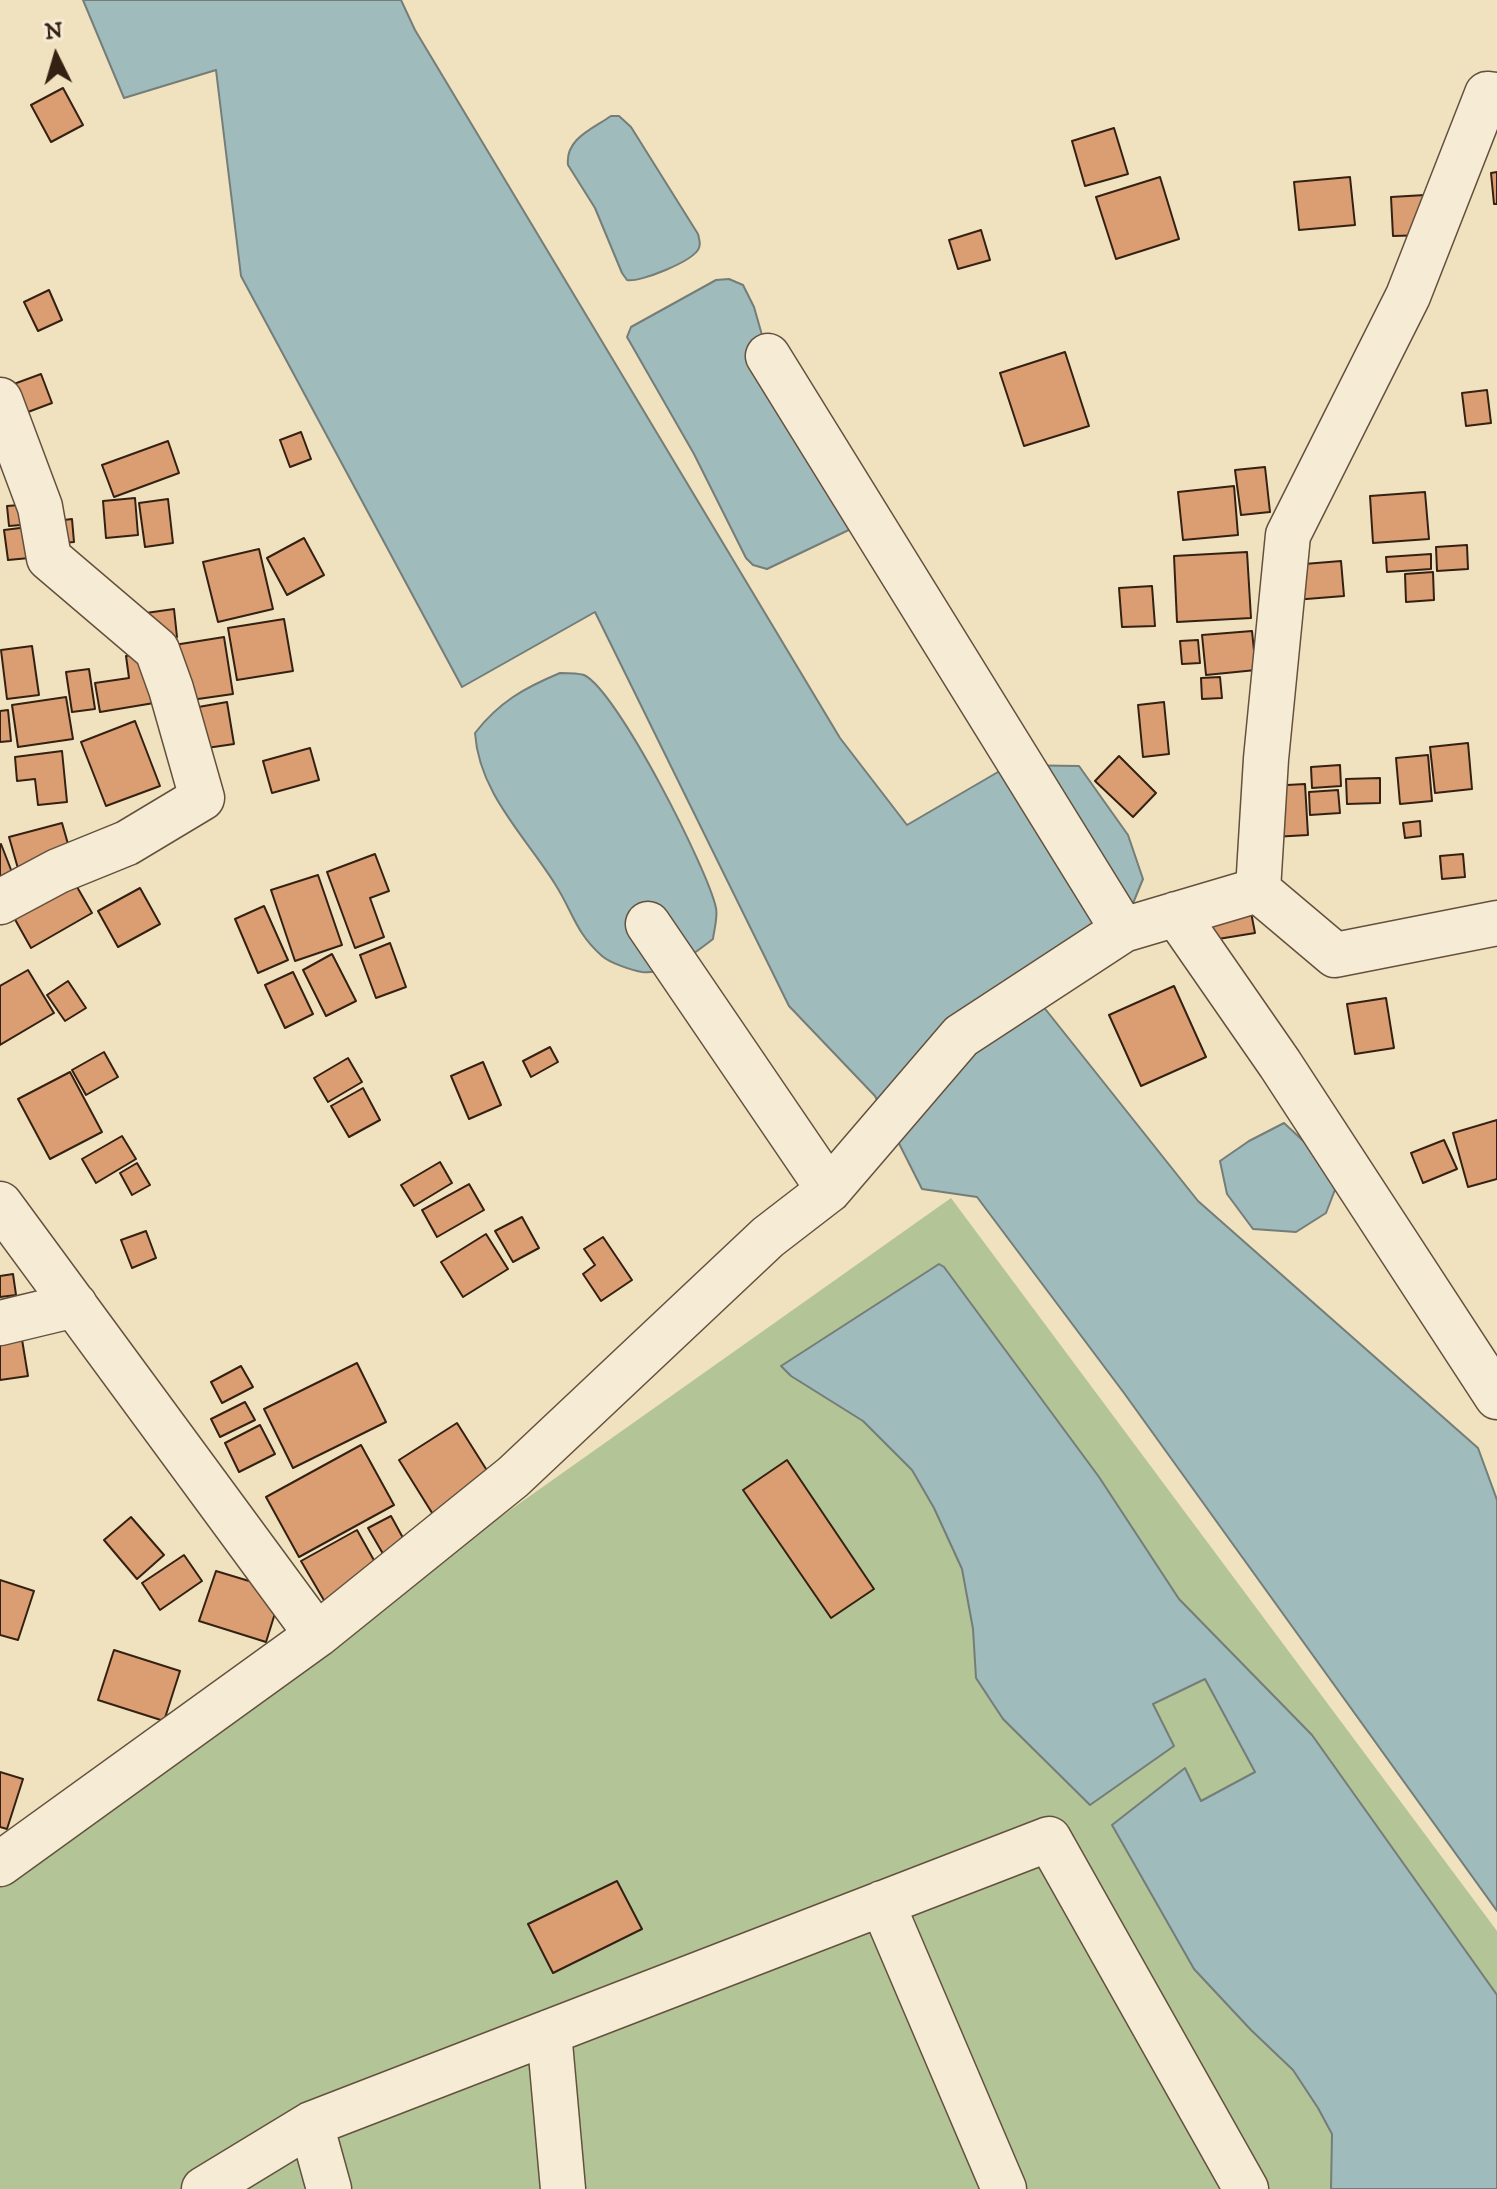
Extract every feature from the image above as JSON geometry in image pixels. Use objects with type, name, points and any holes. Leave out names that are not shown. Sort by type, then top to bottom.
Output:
[{"type":"street","points":[[1258,890],[1266,759],[1288,535],[1408,296],[1487,94],[1497,95]]},
{"type":"street","points":[[768,356],[1123,930]]},
{"type":"street","points":[[0,400],[40,507],[49,558],[157,650],[202,798],[127,843],[58,871],[0,902]]},
{"type":"street","points":[[0,1864],[317,1635],[513,1477],[768,1237],[829,1190],[961,1036],[1123,930],[1258,890]]},
{"type":"street","points":[[1258,890],[1335,955],[1497,923]]},
{"type":"street","points":[[1176,914],[1280,1064],[1497,1397]]},
{"type":"street","points":[[648,924],[829,1190]]},
{"type":"street","points":[[0,1204],[317,1635]]},
{"type":"street","points":[[0,1323],[75,1305]]},
{"type":"street","points":[[204,2189],[311,2124],[1049,1839],[1246,2189]]},
{"type":"street","points":[[882,1903],[1004,2189]]},
{"type":"street","points":[[549,2032],[563,2189]]},
{"type":"street","points":[[311,2124],[329,2189]]},
{"type":"green space","points":[[951,1198],[1497,1931],[1497,2189],[0,2189],[0,1871]]},
{"type":"water","points":[[83,0],[401,0],[415,30],[840,738],[907,825],[1010,765],[1079,766],[1128,835],[1143,879],[1129,913],[1019,976],[1198,1201],[1478,1448],[1497,1500],[1497,1911],[1124,1393],[977,1197],[922,1189],[875,1096],[789,1006],[595,612],[462,687],[241,276],[216,70],[124,98]]},
{"type":"water","points":[[611,116],[619,116],[631,127],[700,241],[699,248],[687,259],[666,270],[633,280],[627,280],[622,273],[595,208],[568,165],[568,156],[575,141]]},
{"type":"water","points":[[729,279],[743,285],[754,307],[768,356],[855,527],[767,569],[753,565],[746,558],[694,454],[627,337],[631,327],[716,280]]},
{"type":"water","points":[[560,673],[584,675],[599,688],[617,712],[659,783],[709,888],[716,912],[713,939],[671,967],[642,972],[615,964],[593,947],[555,884],[505,813],[485,775],[475,733],[513,697]]},
{"type":"water","points":[[1284,1123],[1313,1150],[1338,1182],[1326,1213],[1296,1232],[1253,1229],[1227,1194],[1220,1161]]},
{"type":"water","points":[[939,1264],[1099,1477],[1179,1599],[1312,1735],[1497,1995],[1497,2189],[1331,2189],[1332,2134],[1318,2108],[1293,2070],[1194,1969],[1112,1825],[1185,1768],[1201,1801],[1255,1772],[1205,1679],[1153,1704],[1174,1746],[1090,1805],[1003,1719],[976,1678],[973,1629],[962,1569],[934,1508],[912,1470],[863,1421],[791,1376],[781,1366]]},
{"type":"building","points":[[63,88],[83,125],[51,142],[31,105]]},
{"type":"building","points":[[1114,128],[1128,174],[1085,186],[1072,141]]},
{"type":"building","points":[[1497,172],[1497,204],[1494,204],[1491,173]]},
{"type":"building","points":[[1160,177],[1179,239],[1116,259],[1096,197]]},
{"type":"building","points":[[1350,177],[1355,225],[1299,230],[1294,182]]},
{"type":"building","points":[[1425,195],[1427,235],[1393,236],[1391,197]]},
{"type":"building","points":[[981,230],[990,260],[958,269],[949,240]]},
{"type":"building","points":[[49,290],[62,320],[38,331],[24,302]]},
{"type":"building","points":[[1065,352],[1089,426],[1024,446],[1000,373]]},
{"type":"building","points":[[41,374],[52,403],[12,418],[0,389]]},
{"type":"building","points":[[1487,390],[1491,423],[1466,426],[1462,393]]},
{"type":"building","points":[[301,432],[311,459],[290,467],[280,440]]},
{"type":"building","points":[[168,441],[179,473],[114,497],[102,465]]},
{"type":"building","points":[[1265,467],[1270,512],[1241,515],[1235,470]]},
{"type":"building","points":[[1234,486],[1238,535],[1183,540],[1178,492]]},
{"type":"building","points":[[1425,492],[1429,539],[1373,543],[1370,496]]},
{"type":"building","points":[[135,498],[138,535],[106,538],[103,501]]},
{"type":"building","points":[[168,499],[173,543],[145,547],[139,503]]},
{"type":"building","points":[[32,504],[33,524],[9,526],[7,506]]},
{"type":"building","points":[[72,519],[74,542],[50,544],[48,522]]},
{"type":"building","points":[[36,526],[40,557],[8,560],[4,530]]},
{"type":"building","points":[[304,538],[324,575],[287,595],[267,558]]},
{"type":"building","points":[[1467,545],[1468,569],[1437,571],[1436,547]]},
{"type":"building","points":[[259,549],[273,609],[218,622],[203,562]]},
{"type":"building","points":[[1247,552],[1251,618],[1177,622],[1174,556]]},
{"type":"building","points":[[1431,554],[1431,569],[1387,572],[1386,557]]},
{"type":"building","points":[[1341,561],[1344,596],[1294,600],[1292,565]]},
{"type":"building","points":[[1433,572],[1434,600],[1406,602],[1405,574]]},
{"type":"building","points":[[1152,586],[1155,626],[1122,627],[1119,588]]},
{"type":"building","points":[[174,609],[177,637],[150,640],[146,613]]},
{"type":"building","points":[[284,619],[293,671],[237,680],[228,628]]},
{"type":"building","points":[[1252,631],[1256,670],[1206,675],[1202,635]]},
{"type":"building","points":[[224,637],[233,694],[177,702],[168,646]]},
{"type":"building","points":[[1198,640],[1200,663],[1182,664],[1180,641]]},
{"type":"building","points":[[32,646],[39,695],[7,699],[1,650]]},
{"type":"building","points":[[151,652],[160,702],[100,712],[95,683],[129,678],[126,656]]},
{"type":"building","points":[[89,669],[95,709],[72,712],[66,672]]},
{"type":"building","points":[[1220,677],[1222,698],[1202,699],[1201,678]]},
{"type":"building","points":[[66,697],[73,739],[18,747],[12,705]]},
{"type":"building","points":[[227,702],[234,744],[193,750],[187,709]]},
{"type":"building","points":[[1164,702],[1169,754],[1143,757],[1138,705]]},
{"type":"building","points":[[8,710],[11,741],[0,742],[0,711]]},
{"type":"building","points":[[135,721],[160,786],[106,806],[81,742]]},
{"type":"building","points":[[1468,743],[1472,789],[1435,793],[1430,747]]},
{"type":"building","points":[[310,748],[319,780],[272,793],[263,761]]},
{"type":"building","points":[[62,751],[67,802],[38,805],[35,779],[17,781],[15,757]]},
{"type":"building","points":[[1428,755],[1432,801],[1400,804],[1396,758]]},
{"type":"building","points":[[1119,756],[1156,793],[1133,817],[1095,781]]},
{"type":"building","points":[[1340,765],[1341,786],[1312,788],[1311,767]]},
{"type":"building","points":[[1380,778],[1380,803],[1347,804],[1346,779]]},
{"type":"building","points":[[1305,784],[1308,835],[1273,837],[1269,786]]},
{"type":"building","points":[[1338,790],[1340,813],[1310,815],[1309,792]]},
{"type":"building","points":[[1420,821],[1421,836],[1405,838],[1403,823]]},
{"type":"building","points":[[62,823],[72,858],[19,872],[9,837]]},
{"type":"building","points":[[0,845],[15,880],[0,886]]},
{"type":"building","points":[[375,854],[389,891],[370,898],[384,937],[355,948],[327,872]]},
{"type":"building","points":[[1463,854],[1465,877],[1442,879],[1440,856]]},
{"type":"building","points":[[69,873],[92,913],[31,948],[8,907]]},
{"type":"building","points":[[318,875],[342,945],[295,961],[271,890]]},
{"type":"building","points":[[140,888],[160,924],[118,947],[98,911]]},
{"type":"building","points":[[264,906],[288,960],[258,973],[235,919]]},
{"type":"building","points":[[1250,907],[1255,933],[1212,940],[1208,914]]},
{"type":"building","points":[[390,943],[406,987],[376,998],[360,955]]},
{"type":"building","points":[[332,954],[356,1001],[326,1016],[303,970]]},
{"type":"building","points":[[28,970],[54,1013],[0,1045],[0,986]]},
{"type":"building","points":[[293,972],[313,1014],[285,1028],[265,985]]},
{"type":"building","points":[[68,981],[86,1008],[65,1021],[47,995]]},
{"type":"building","points":[[1174,986],[1206,1057],[1141,1086],[1109,1015]]},
{"type":"building","points":[[1386,998],[1394,1048],[1355,1054],[1347,1004]]},
{"type":"building","points":[[550,1047],[558,1062],[531,1077],[523,1061]]},
{"type":"building","points":[[104,1052],[118,1077],[86,1095],[72,1070]]},
{"type":"building","points":[[348,1058],[362,1082],[328,1102],[314,1078]]},
{"type":"building","points":[[483,1062],[501,1105],[469,1119],[451,1076]]},
{"type":"building","points":[[70,1072],[102,1132],[50,1159],[18,1099]]},
{"type":"building","points":[[363,1088],[380,1120],[349,1137],[331,1106]]},
{"type":"building","points":[[1497,1120],[1497,1179],[1468,1187],[1453,1133]]},
{"type":"building","points":[[122,1136],[136,1159],[96,1183],[82,1159]]},
{"type":"building","points":[[1444,1140],[1457,1169],[1423,1183],[1411,1153]]},
{"type":"building","points":[[440,1162],[452,1183],[414,1206],[401,1185]]},
{"type":"building","points":[[137,1163],[150,1185],[132,1195],[120,1173]]},
{"type":"building","points":[[469,1184],[484,1210],[437,1237],[422,1210]]},
{"type":"building","points":[[522,1217],[539,1248],[513,1262],[495,1231]]},
{"type":"building","points":[[146,1231],[156,1258],[132,1268],[121,1240]]},
{"type":"building","points":[[486,1234],[508,1269],[463,1297],[441,1262]]},
{"type":"building","points":[[603,1237],[632,1280],[601,1301],[583,1274],[595,1265],[584,1249]]},
{"type":"building","points":[[13,1274],[16,1295],[0,1297],[0,1276]]},
{"type":"building","points":[[18,1315],[28,1376],[0,1380],[0,1318]]},
{"type":"building","points":[[357,1363],[386,1422],[293,1468],[264,1409]]},
{"type":"building","points":[[241,1366],[253,1387],[222,1403],[211,1382]]},
{"type":"building","points":[[245,1402],[255,1420],[220,1437],[211,1419]]},
{"type":"building","points":[[457,1423],[493,1480],[434,1516],[399,1460]]},
{"type":"building","points":[[260,1425],[275,1454],[239,1472],[225,1443]]},
{"type":"building","points":[[361,1445],[394,1505],[299,1557],[266,1497]]},
{"type":"building","points":[[787,1460],[874,1589],[831,1618],[743,1490]]},
{"type":"building","points":[[391,1516],[408,1547],[386,1559],[368,1528]]},
{"type":"building","points":[[131,1517],[164,1555],[137,1579],[104,1540]]},
{"type":"building","points":[[357,1530],[380,1571],[325,1602],[301,1561]]},
{"type":"building","points":[[184,1555],[202,1581],[160,1610],[142,1583]]},
{"type":"building","points":[[216,1571],[282,1591],[266,1642],[199,1621]]},
{"type":"building","points":[[0,1580],[34,1591],[18,1640],[0,1635]]},
{"type":"building","points":[[114,1650],[180,1671],[164,1721],[98,1700]]},
{"type":"building","points":[[0,1772],[23,1779],[7,1829],[0,1827]]},
{"type":"building","points":[[617,1881],[642,1929],[553,1973],[528,1924]]}]
